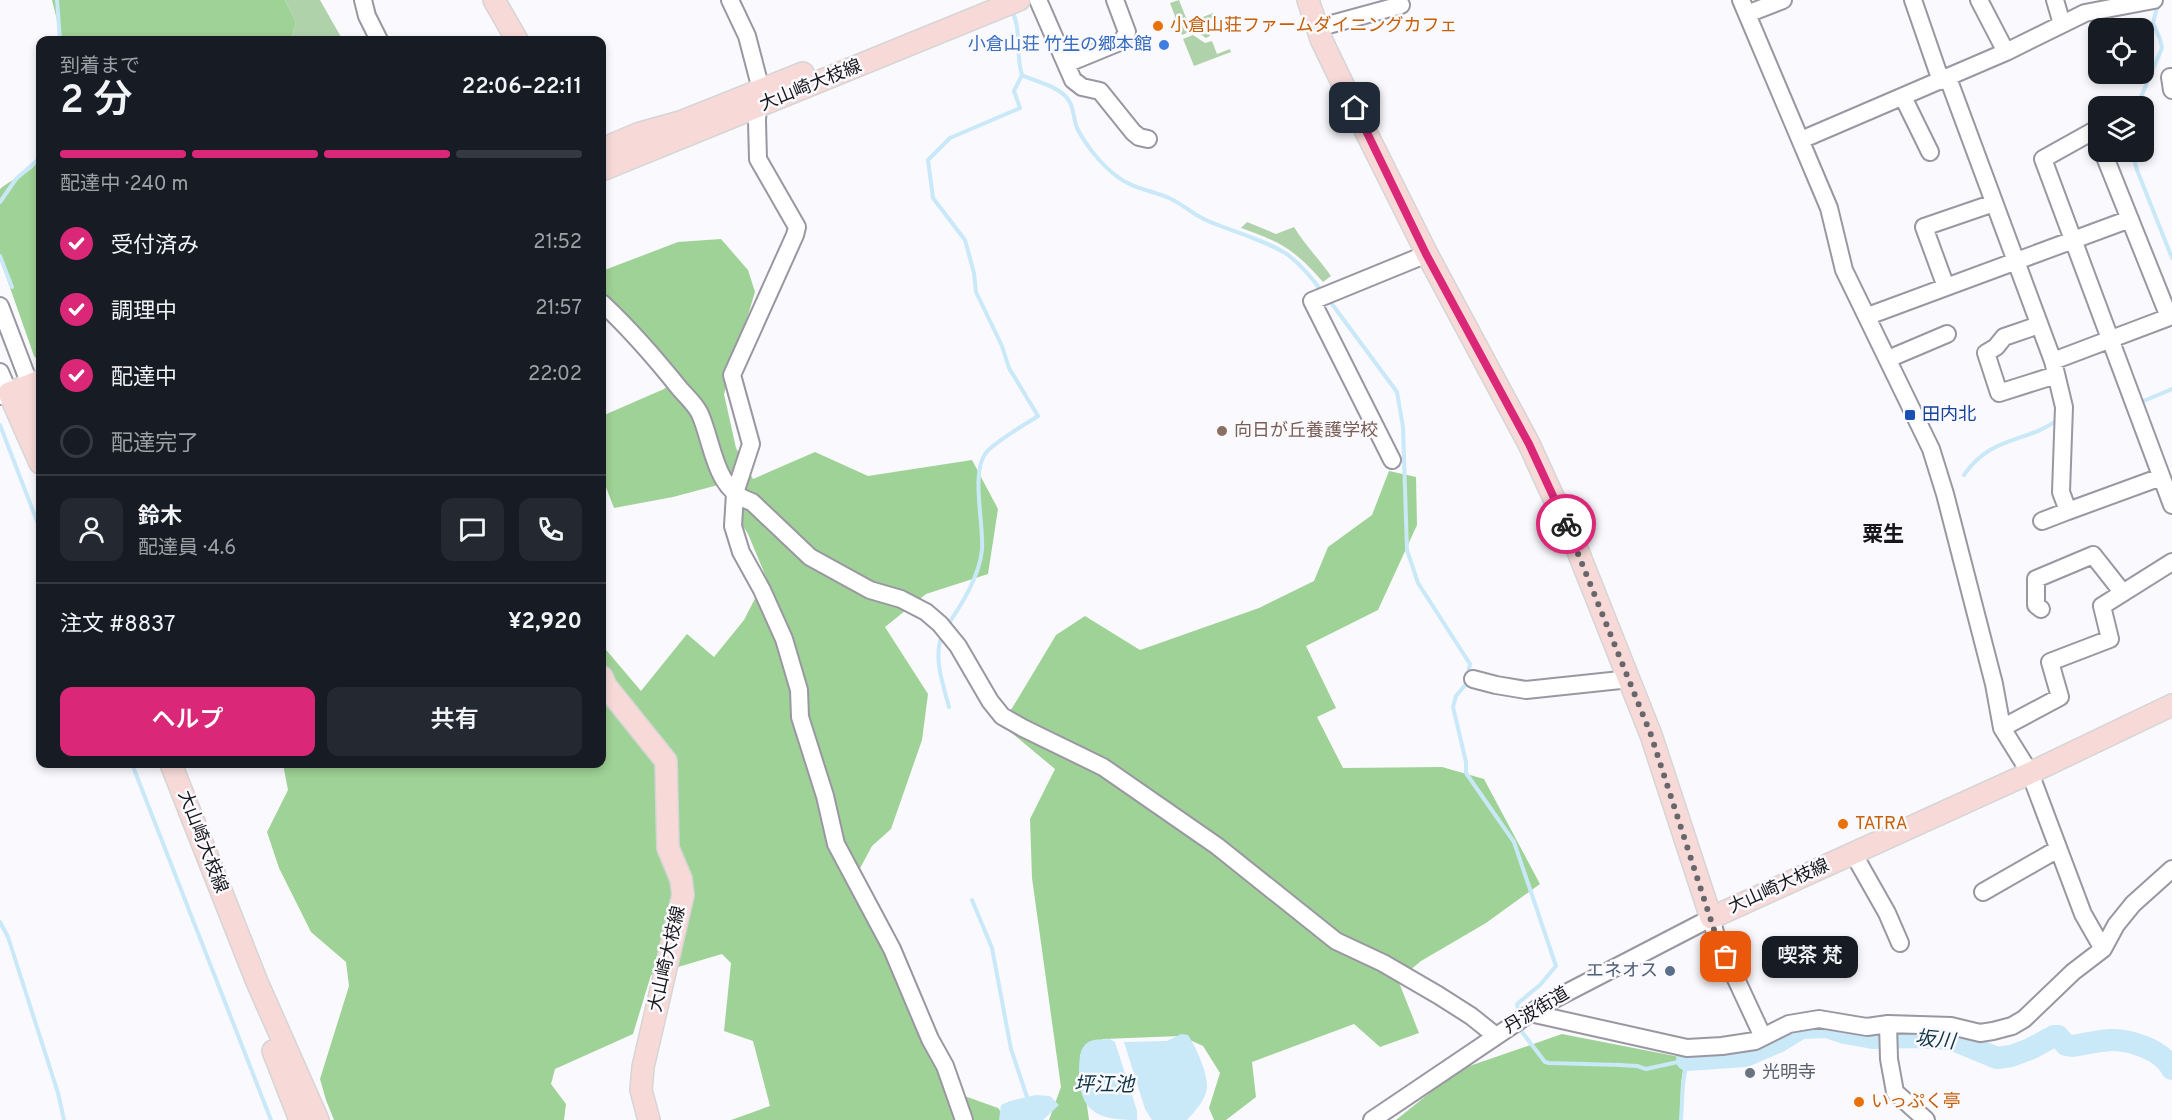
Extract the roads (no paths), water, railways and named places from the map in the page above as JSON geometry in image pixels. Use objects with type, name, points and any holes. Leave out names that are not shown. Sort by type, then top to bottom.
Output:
[{"type":"main road","points":[[495,0],[515,36]]},
{"type":"main road","name":"大山崎大枝線","points":[[606,168],[983,0]]},
{"type":"main road","name":"大山崎大枝線","points":[[606,147],[640,133],[758,100],[1019,0]]},
{"type":"main road","name":"大山崎大枝線","points":[[1308,0],[1317,28],[1426,254],[1529,444],[1577,549],[1651,735],[1711,918],[2030,773],[2172,705]]},
{"type":"main road","points":[[36,384],[5,395],[36,456]]},
{"type":"main road","name":"大山崎大枝線","points":[[606,686],[666,760],[668,848],[681,879],[683,895],[643,1067],[641,1090],[649,1120]]},
{"type":"main road","name":"大山崎大枝線","points":[[162,768],[300,1120]]},
{"type":"main road","name":"大山崎大枝線","points":[[173,768],[257,981],[318,1120]]},
{"type":"street","points":[[363,0],[367,16],[377,36]]},
{"type":"street","points":[[730,0],[747,36],[759,82],[758,159],[796,227],[795,235],[732,375],[751,444],[735,493],[733,512],[736,539],[784,639],[799,690],[800,717],[825,796],[836,844],[892,949],[930,1039],[945,1066],[964,1120]]},
{"type":"street","points":[[1038,0],[1073,80],[1077,84],[1100,91],[1133,132],[1139,137],[1148,139]]},
{"type":"street","points":[[1066,64],[1122,41],[1127,32],[1115,0]]},
{"type":"street","points":[[1783,0],[1744,7],[1829,208],[1844,270],[1931,449],[1945,494],[1994,684],[2002,728],[2030,773],[2083,914],[2103,949]]},
{"type":"street","points":[[1913,0],[1994,202],[2054,368],[2064,406],[2061,492],[2068,511]]},
{"type":"street","points":[[1979,0],[2006,52]]},
{"type":"street","points":[[2055,0],[2062,24]]},
{"type":"street","points":[[1801,140],[1945,80],[2085,13],[2125,3],[2154,0]]},
{"type":"street","points":[[1317,28],[1368,7],[1401,5]]},
{"type":"street","points":[[2172,77],[2170,78],[2172,90]]},
{"type":"street","points":[[1903,97],[1930,152]]},
{"type":"street","points":[[2088,134],[2043,159],[2172,505]]},
{"type":"street","points":[[2039,325],[2004,337],[1996,348],[1986,352],[1999,393],[2109,340],[2170,317],[2107,162]]},
{"type":"street","points":[[1946,286],[1924,227],[1994,202]]},
{"type":"street","points":[[1868,316],[2130,219]]},
{"type":"street","points":[[1392,460],[1312,301],[1426,254]]},
{"type":"street","points":[[0,306],[36,382]]},
{"type":"street","points":[[606,307],[665,370],[700,413],[716,466],[735,493],[752,502],[810,557],[870,590],[901,599],[926,612],[940,624],[958,646],[1002,716],[1103,767],[1217,846],[1336,941],[1383,963],[1438,995],[1471,1016],[1496,1036]]},
{"type":"street","points":[[1888,359],[1947,334]]},
{"type":"street","points":[[0,372],[5,395]]},
{"type":"street","points":[[2042,521],[2162,477]]},
{"type":"street","points":[[2041,609],[2036,604],[2036,579],[2093,555],[2123,593]]},
{"type":"street","points":[[2002,728],[2060,697],[2050,662],[2110,639],[2102,606],[2172,562]]},
{"type":"street","points":[[1473,679],[1526,690],[1630,679]]},
{"type":"street","points":[[1983,892],[2058,849]]},
{"type":"street","points":[[1853,853],[1887,913],[1900,943]]},
{"type":"street","points":[[1530,1013],[1687,1048],[1755,1041],[1789,1024],[1819,1019],[1867,1027],[1888,1034],[1951,1026],[1980,1033],[2012,1026],[2024,1019],[2073,972],[2103,949],[2116,925],[2133,904],[2172,869]]},
{"type":"street","points":[[1711,918],[1716,936],[1763,1037]]},
{"type":"street","name":"丹波街道","points":[[1372,1120],[1530,1013],[1711,918]]},
{"type":"street","points":[[1888,1034],[1889,1059],[1895,1092],[1926,1120]]},
{"type":"water","points":[[1181,1034],[1188,1035],[1198,1053],[1206,1076],[1206,1093],[1187,1120],[1152,1120],[1145,1109],[1124,1042],[1167,1041]]},
{"type":"water","name":"坪江池","points":[[1110,1039],[1115,1042],[1137,1111],[1137,1120],[1123,1120],[1101,1115],[1086,1104],[1082,1095],[1079,1068],[1083,1048],[1092,1040]]},
{"type":"water","points":[[1036,1095],[1050,1096],[1059,1105],[1043,1120],[999,1120],[1001,1105]]},
{"type":"waterway","points":[[57,0],[60,36]]},
{"type":"waterway","points":[[2141,96],[2162,48],[2153,23],[2158,4]]},
{"type":"waterway","points":[[1012,11],[1017,26],[1022,75],[1052,87],[1067,98],[1080,134],[1109,170],[1127,183],[1169,198],[1203,219],[1280,250],[1302,268],[1322,292]]},
{"type":"waterway","points":[[947,626],[969,590],[980,560],[982,539],[978,487],[981,463],[985,454],[995,445],[1038,416],[1009,368],[1002,346],[976,292],[974,273],[965,240],[933,198],[928,160],[950,138],[1020,108],[1014,91],[1022,75]]},
{"type":"waterway","points":[[0,202],[16,179],[36,162]]},
{"type":"waterway","points":[[2135,162],[2172,258]]},
{"type":"waterway","points":[[0,256],[12,287]]},
{"type":"waterway","points":[[1329,300],[1397,392],[1403,427],[1407,550],[1418,583],[1470,664],[1466,684],[1456,696],[1453,707],[1466,762],[1466,773],[1514,842],[1556,966],[1540,985],[1517,1004],[1519,1015]]},
{"type":"waterway","points":[[2141,402],[2172,389]]},
{"type":"waterway","points":[[1964,475],[1985,453],[2009,441],[2034,433],[2059,419]]},
{"type":"waterway","points":[[0,425],[36,519]]},
{"type":"waterway","points":[[942,635],[938,653],[949,707]]},
{"type":"waterway","points":[[134,768],[271,1120]]},
{"type":"waterway","points":[[972,900],[992,948],[1011,1049],[1027,1097]]},
{"type":"waterway","points":[[0,922],[8,937],[58,1093],[64,1120]]},
{"type":"waterway","points":[[1521,1025],[1522,1032],[1545,1062],[1549,1063],[1637,1066],[1646,1069],[1687,1060],[1681,1120]]},
{"type":"waterway","name":"坂川","points":[[1687,1060],[1745,1056],[1778,1042],[1801,1028],[1827,1027],[1873,1038],[1951,1039],[1997,1058],[2030,1049],[2054,1036],[2058,1036],[2066,1045],[2072,1046],[2118,1040],[2153,1051],[2168,1062],[2172,1069]]},
{"type":"place","name":"小倉山荘ファームダイニングカフェ","points":[[1158,26]]},
{"type":"place","name":"小倉山荘 竹生の郷本館","points":[[1164,45]]},
{"type":"place","name":"田内北","points":[[1910,415]]},
{"type":"place","name":"向日が丘養護学校","points":[[1222,431]]},
{"type":"place","name":"TATRA","points":[[1843,824]]},
{"type":"place","name":"喫茶 梵","points":[[1726,957]]},
{"type":"place","name":"エネオス","points":[[1670,971]]},
{"type":"place","name":"光明寺","points":[[1750,1073]]},
{"type":"place","name":"いっぷく亭","points":[[1859,1102]]},
{"type":"district","name":"粟生","points":[[1883,535]]}]
